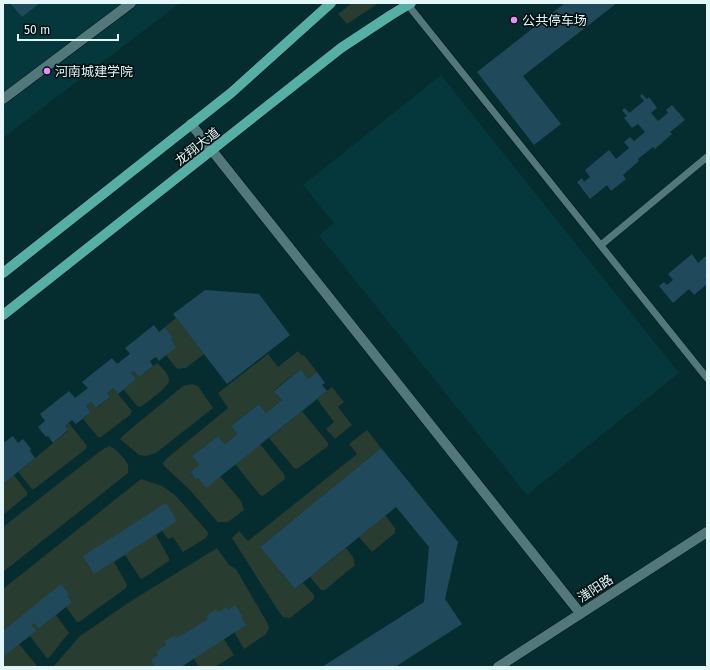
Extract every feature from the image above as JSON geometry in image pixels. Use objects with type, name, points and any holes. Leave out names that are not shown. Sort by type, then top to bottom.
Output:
[{"type":"main road","name":"龙翔大道","points":[[3,274],[230,93],[332,3]]},
{"type":"main road","name":"龙翔大道","points":[[3,315],[341,48],[410,4]]},
{"type":"street","points":[[3,99],[131,3]]},
{"type":"street","points":[[191,124],[580,613]]},
{"type":"street","name":"滍阳路","points":[[498,667],[707,532]]},
{"type":"lane","points":[[410,4],[707,378]]},
{"type":"lane","points":[[601,245],[707,157]]},
{"type":"shaded area","name":"河南城建学院","points":[[3,3],[180,3],[3,138]]},
{"type":"shaded area","points":[[441,75],[679,373],[527,495],[319,235],[334,223],[303,185]]},
{"type":"green space","points":[[352,3],[379,3],[347,24],[338,14]]},
{"type":"green space","points":[[176,318],[204,354],[186,368],[177,369],[166,355],[173,338],[165,327]]},
{"type":"green space","points":[[298,351],[302,356],[304,355],[317,372],[308,379],[301,369],[274,390],[282,400],[266,413],[259,404],[231,426],[237,434],[225,444],[218,436],[192,456],[199,465],[190,472],[196,480],[198,478],[220,476],[241,501],[244,510],[228,522],[218,522],[189,489],[164,466],[163,463],[228,408],[218,393],[268,354],[278,367]]},
{"type":"green space","points":[[157,363],[167,375],[169,379],[168,382],[158,394],[142,406],[138,407],[123,389],[136,379],[131,373],[134,371],[139,377]]},
{"type":"green space","points":[[192,384],[198,386],[213,408],[156,453],[146,456],[139,455],[120,439],[183,386]]},
{"type":"green space","points":[[332,387],[344,402],[338,407],[352,425],[335,439],[326,429],[334,422],[317,399]]},
{"type":"green space","points":[[113,388],[132,411],[130,415],[101,437],[98,437],[83,419],[91,412],[86,406],[91,402],[97,408],[110,397],[107,393]]},
{"type":"green space","points":[[302,411],[328,443],[328,446],[297,469],[294,468],[269,438]]},
{"type":"green space","points":[[69,423],[87,446],[86,449],[32,489],[18,472],[68,431],[65,426]]},
{"type":"green space","points":[[367,430],[381,448],[260,547],[295,589],[303,583],[314,595],[314,599],[290,618],[283,617],[232,538],[239,531],[248,541],[357,454],[349,444]]},
{"type":"green space","points":[[260,444],[284,474],[285,479],[263,496],[260,495],[235,464]]},
{"type":"green space","points":[[110,446],[126,461],[128,465],[128,473],[3,572],[3,527],[103,449]]},
{"type":"green space","points":[[14,475],[27,492],[27,495],[3,515],[3,484]]},
{"type":"green space","points":[[141,479],[162,486],[175,495],[207,531],[208,534],[206,538],[183,552],[173,537],[168,539],[162,531],[156,535],[169,558],[169,561],[142,579],[125,555],[114,562],[127,585],[126,588],[79,622],[77,622],[66,607],[56,615],[69,633],[49,658],[45,656],[30,636],[19,644],[38,667],[3,667],[3,589]]},
{"type":"green space","points":[[385,515],[395,528],[395,533],[372,552],[359,537]]},
{"type":"green space","points":[[217,548],[229,565],[236,569],[268,624],[269,629],[265,635],[244,649],[234,632],[224,639],[234,655],[215,667],[199,667],[194,659],[182,667],[53,667],[80,636],[131,601]]},
{"type":"green space","points":[[346,548],[353,557],[355,565],[325,590],[321,590],[310,577]]},
{"type":"building","points":[[10,3],[40,3],[22,17]]},
{"type":"building","points":[[565,3],[617,3],[523,76],[561,124],[534,145],[477,72]]},
{"type":"building","points":[[642,94],[647,99],[649,97],[657,108],[651,113],[658,121],[668,113],[666,110],[672,105],[685,120],[670,132],[672,134],[655,149],[653,147],[638,159],[639,161],[623,175],[626,179],[611,191],[607,185],[590,199],[577,182],[582,178],[584,182],[590,177],[585,170],[609,150],[616,159],[629,148],[624,142],[630,137],[634,141],[645,132],[638,124],[632,128],[624,118],[627,116],[622,110],[625,108],[629,113],[644,101],[640,96]]},
{"type":"building","points":[[692,254],[698,263],[707,255],[707,277],[705,279],[707,284],[694,295],[689,289],[673,303],[659,286],[664,282],[667,285],[673,280],[668,274]]},
{"type":"building","points":[[205,290],[259,294],[290,335],[227,384],[173,314]]},
{"type":"building","points":[[154,325],[159,332],[165,327],[173,338],[171,340],[176,347],[159,361],[156,357],[150,361],[153,366],[139,377],[134,371],[131,373],[136,379],[118,394],[113,388],[107,393],[110,397],[96,408],[91,402],[86,406],[91,412],[76,424],[72,420],[65,426],[68,430],[53,443],[48,436],[46,437],[38,427],[45,421],[40,414],[69,391],[75,398],[88,388],[82,382],[112,358],[117,364],[130,354],[125,348]]},
{"type":"building","points":[[301,369],[308,379],[317,372],[325,383],[322,385],[327,391],[206,488],[198,478],[196,480],[190,472],[199,465],[192,456],[218,436],[225,444],[237,434],[231,426],[259,404],[266,413],[282,400],[274,391]]},
{"type":"building","points":[[13,436],[18,443],[23,439],[31,449],[30,451],[35,458],[3,484],[3,443]]},
{"type":"building","points":[[381,448],[458,542],[445,599],[462,624],[395,667],[322,667],[424,602],[429,547],[396,507],[295,589],[260,547]]},
{"type":"building","points":[[166,503],[177,521],[94,574],[83,556]]},
{"type":"building","points":[[61,584],[69,594],[67,596],[72,602],[39,628],[34,623],[31,625],[36,631],[5,655],[3,652],[3,631]]},
{"type":"building","points":[[235,605],[246,625],[181,667],[155,667],[151,660],[158,655],[156,652],[166,645],[164,642],[175,635],[177,638],[208,619],[206,616],[216,609],[218,612],[227,607],[228,610]]},
{"type":"place","name":"公共停车场","points":[[514,20]]},
{"type":"place","name":"河南城建学院","points":[[47,71]]}]
